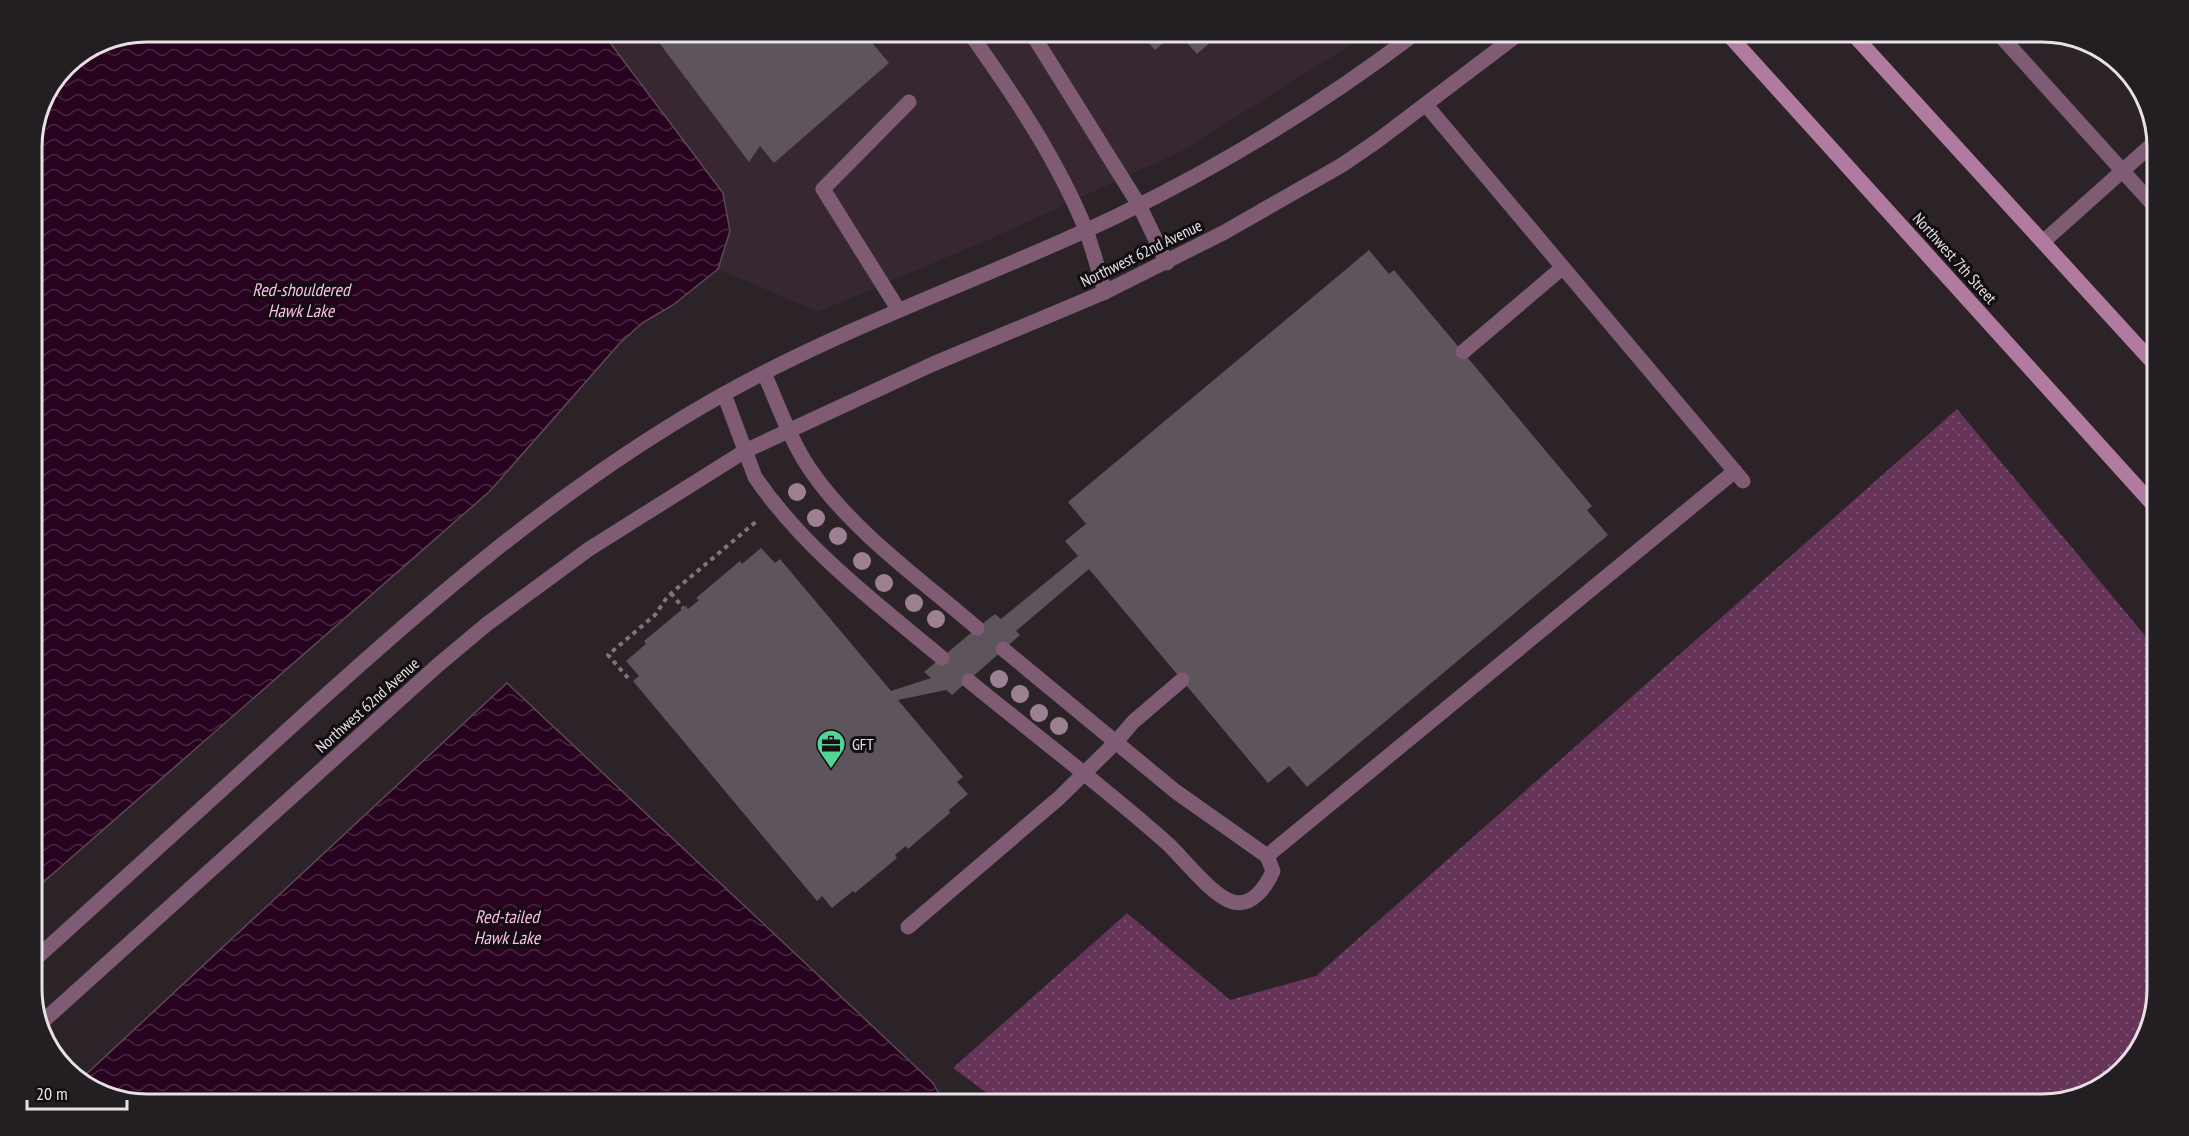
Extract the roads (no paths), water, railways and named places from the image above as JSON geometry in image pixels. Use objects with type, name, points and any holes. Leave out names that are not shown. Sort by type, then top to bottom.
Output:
[{"type":"main road","name":"Northwest 7th Street","points":[[1735,42],[2147,498]]},
{"type":"main road","points":[[1860,42],[2147,356]]},
{"type":"street","points":[[976,42],[1006,84],[1036,134],[1086,230],[1105,292]]},
{"type":"street","points":[[1038,42],[1084,112],[1110,160],[1139,205],[1167,262]]},
{"type":"street","points":[[42,953],[363,661],[495,547],[592,475],[724,394],[814,346],[1086,230],[1139,205],[1284,123],[1403,42]]},
{"type":"street","name":"Northwest 62nd Avenue","points":[[47,1018],[438,665],[487,624],[589,549],[745,451],[789,429],[933,364],[1105,292],[1167,262],[1342,165],[1426,105],[1508,42]]},
{"type":"street","points":[[2006,42],[2147,197]]},
{"type":"street","points":[[898,309],[823,189],[909,102]]},
{"type":"street","points":[[1267,856],[1739,476],[1426,105]]},
{"type":"street","points":[[2044,241],[2147,149]]},
{"type":"street","points":[[1463,352],[1562,268]]},
{"type":"street","points":[[764,373],[789,429],[814,476],[852,519],[977,628]]},
{"type":"street","points":[[724,394],[745,451],[762,487],[813,545],[848,579],[942,658]]},
{"type":"street","points":[[969,681],[1167,844],[1217,892],[1231,902],[1244,903],[1254,898],[1273,871],[1267,856],[1175,791],[1003,649]]},
{"type":"street","points":[[908,927],[1083,775],[1133,722],[1182,680]]},
{"type":"water","name":"Red-shouldered Hawk Lake","points":[[140,42],[610,42],[723,193],[730,231],[718,269],[673,305],[642,323],[619,344],[490,491],[42,883],[42,140],[53,101],[64,83],[78,68],[101,53]]},
{"type":"water","name":"Red-tailed Hawk Lake","points":[[507,683],[933,1083],[939,1094],[147,1094],[113,1088],[86,1074]]},
{"type":"place","name":"GFT","points":[[831,770]]}]
